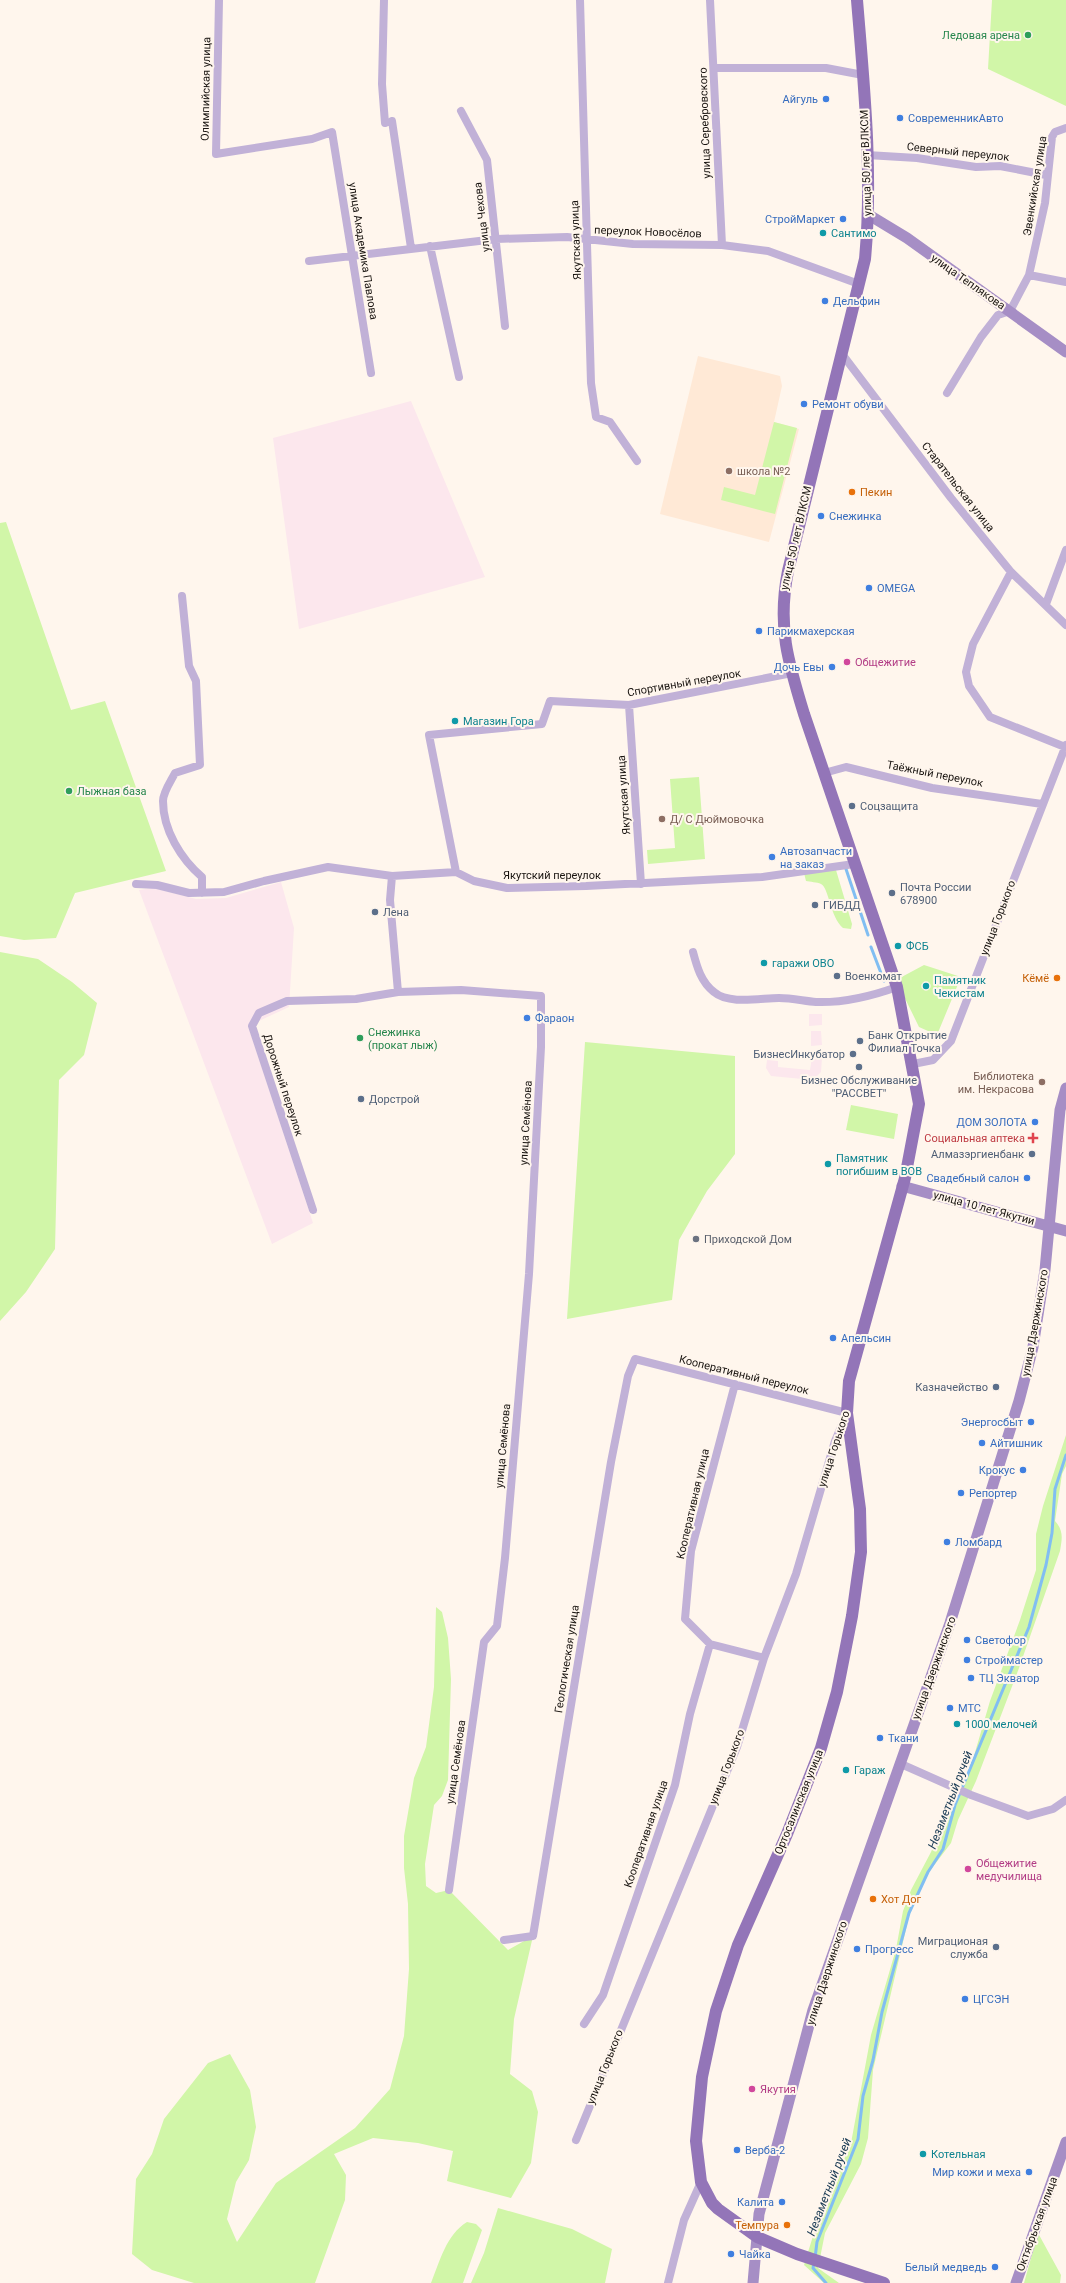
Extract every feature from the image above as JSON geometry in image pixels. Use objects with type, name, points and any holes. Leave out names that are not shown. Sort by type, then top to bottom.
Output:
[{"type":"main road","name":"улица 50 лет ВЛКСМ","points":[[857,0],[863,75],[869,215],[865,259],[860,284],[795,536],[783,596],[783,636],[792,674],[854,864],[897,987],[913,1064]]},
{"type":"main road","name":"улица Горького","points":[[847,1413],[849,1381],[902,1186],[919,1104],[913,1064]]},
{"type":"main road","name":"Ортосалинская улица","points":[[847,1413],[860,1509],[860,1552],[852,1616],[837,1692],[821,1748],[787,1834],[738,1945],[716,2011],[702,2077],[696,2141],[701,2182],[712,2203],[757,2237],[797,2254],[884,2283]]},
{"type":"street","name":"Олимпийская улица","points":[[219,0],[216,154],[312,140],[332,132]]},
{"type":"street","points":[[384,0],[382,84],[411,248]]},
{"type":"street","name":"Якутская улица","points":[[580,0],[591,383],[596,417],[610,422],[637,461]]},
{"type":"street","name":"улица Серебровского","points":[[710,0],[722,245]]},
{"type":"street","points":[[714,68],[826,68],[863,75]]},
{"type":"street","name":"улица Чехова","points":[[461,111],[487,160],[505,326]]},
{"type":"street","name":"Эвенкийская улица","points":[[1010,311],[1029,274],[1045,203],[1046,174],[1052,137],[1055,132],[1066,128]]},
{"type":"street","name":"улица Академика Павлова","points":[[332,132],[372,373]]},
{"type":"street","name":"Северный переулок","points":[[867,155],[917,158],[976,167],[1000,166],[1046,174]]},
{"type":"street","name":"улица Теплякова","points":[[869,215],[907,238],[1066,352]]},
{"type":"street","name":"переулок Новосёлов","points":[[309,261],[496,239],[567,237],[633,244],[722,245],[768,251],[860,284]]},
{"type":"street","points":[[430,246],[459,377]]},
{"type":"street","points":[[1029,274],[1066,282]]},
{"type":"street","points":[[947,393],[981,337],[998,315],[1010,311]]},
{"type":"street","name":"Старательская улица","points":[[842,354],[951,498],[1011,572],[1046,604],[1066,625]]},
{"type":"street","points":[[1046,604],[1066,550]]},
{"type":"street","points":[[1011,572],[973,644],[966,667],[969,686],[990,717],[1066,746]]},
{"type":"street","points":[[182,596],[189,666],[196,681],[200,765],[175,773],[163,800],[171,834],[180,854],[202,877],[202,893]]},
{"type":"street","name":"Спортивный переулок","points":[[456,872],[429,735],[542,724],[550,701],[629,705],[792,674]]},
{"type":"street","name":"Якутская улица","points":[[629,705],[641,884]]},
{"type":"street","name":"улица Горького","points":[[913,1064],[933,1060],[951,1042],[1042,804],[1066,746]]},
{"type":"street","name":"Таёжный переулок","points":[[824,772],[846,767],[932,788],[1042,804]]},
{"type":"street","name":"Якутский переулок","points":[[456,872],[474,881],[507,888],[641,884],[762,878],[854,864]]},
{"type":"street","points":[[136,884],[202,893],[224,892],[324,867],[392,876],[456,872]]},
{"type":"street","points":[[392,876],[390,900],[398,992]]},
{"type":"street","points":[[693,952],[697,968],[705,982],[714,993],[738,1000],[782,998],[818,1002],[857,998],[897,987]]},
{"type":"street","name":"Дорожный переулок","points":[[313,1210],[252,1026],[259,1013],[287,1001],[356,999],[398,992],[461,990],[541,996]]},
{"type":"street","name":"улица Семёнова","points":[[449,1890],[484,1642],[497,1626],[504,1558],[529,1274],[541,1038],[541,996]]},
{"type":"street","name":"улица Дзержинского","points":[[752,2283],[759,2214],[813,2010],[950,1622],[1020,1401],[1033,1347],[1045,1270],[1060,1110],[1066,1088]]},
{"type":"street","name":"улица 10 лет Якутии","points":[[902,1186],[1066,1231]]},
{"type":"street","name":"Кооперативный переулок","points":[[634,1358],[847,1413]]},
{"type":"street","name":"Геологическая улица","points":[[504,1940],[533,1936],[611,1462],[628,1376],[634,1358]]},
{"type":"street","name":"Кооперативная улица","points":[[735,1384],[692,1551],[684,1619],[710,1644],[764,1658]]},
{"type":"street","name":"улица Горького","points":[[576,2140],[737,1747],[764,1658],[796,1574],[835,1441],[847,1413]]},
{"type":"street","name":"Кооперативная улица","points":[[584,2024],[603,1995],[675,1785],[690,1714],[710,1644]]},
{"type":"street","points":[[901,1764],[970,1795],[1028,1816],[1053,1809],[1066,1800]]},
{"type":"street","name":"Октябрьская улица","points":[[1016,2283],[1066,2142]]},
{"type":"street","points":[[668,2283],[684,2220],[701,2182]]},
{"type":"shaded area","name":"школа №2","points":[[698,356],[780,376],[782,386],[774,422],[799,429],[769,542],[660,514]]},
{"type":"shaded area","points":[[411,401],[485,577],[299,629],[273,438]]},
{"type":"shaded area","points":[[281,882],[294,928],[289,1007],[248,1026],[313,1223],[272,1244],[139,890],[153,888],[196,899],[226,898]]},
{"type":"shaded area","points":[[809,1014],[822,1014],[822,1025],[809,1026]]},
{"type":"shaded area","points":[[811,1031],[821,1031],[822,1045],[811,1046]]},
{"type":"shaded area","points":[[812,1057],[822,1058],[821,1072],[813,1080],[771,1076],[766,1068],[767,1060],[778,1061],[778,1067],[810,1070]]},
{"type":"green space","name":"Ледовая арена","points":[[992,0],[1066,0],[1066,106],[988,69]]},
{"type":"green space","points":[[774,422],[797,428],[775,514],[721,500],[724,487],[755,495]]},
{"type":"green space","name":"Лыжная база","points":[[6,522],[71,710],[105,701],[166,871],[75,893],[56,938],[24,940],[0,936],[0,523]]},
{"type":"green space","points":[[699,777],[705,859],[648,864],[647,850],[675,848],[670,779]]},
{"type":"green space","points":[[836,870],[852,924],[851,929],[843,928],[835,917],[824,887],[819,883],[806,881],[804,873]]},
{"type":"green space","points":[[0,952],[38,959],[72,982],[97,1003],[84,1055],[59,1080],[55,1249],[26,1292],[0,1321]]},
{"type":"green space","points":[[924,965],[961,977],[937,1035],[919,1027],[896,980]]},
{"type":"green space","points":[[585,1042],[735,1056],[735,1154],[707,1191],[679,1240],[672,1300],[567,1319]]},
{"type":"green space","points":[[851,1105],[898,1114],[894,1139],[846,1130]]},
{"type":"green space","points":[[1066,1435],[1066,1466],[1062,1474],[1055,1521],[1061,1532],[1062,1539],[1060,1551],[1019,1668],[976,1781],[958,1820],[951,1843],[929,1872],[910,1912],[873,2070],[868,2138],[861,2164],[825,2233],[818,2268],[839,2283],[824,2283],[804,2265],[818,2220],[851,2143],[871,2035],[896,1949],[903,1911],[911,1890],[931,1852],[952,1801],[971,1766],[990,1701],[1020,1620],[1036,1570],[1036,1534],[1043,1506]]},
{"type":"green space","points":[[436,1607],[442,1612],[448,1638],[451,1679],[448,1780],[442,1796],[434,1805],[425,1864],[426,1886],[436,1893],[449,1890],[508,1950],[533,1936],[514,2019],[510,2074],[532,2091],[538,2112],[531,2163],[511,2198],[447,2181],[453,2151],[418,2143],[373,2138],[334,2154],[346,2175],[345,2200],[315,2283],[194,2283],[152,2270],[132,2254],[136,2179],[152,2154],[164,2119],[208,2063],[230,2054],[250,2090],[256,2127],[249,2160],[236,2182],[227,2219],[237,2242],[276,2183],[355,2128],[390,2089],[404,2036],[409,1969],[408,1904],[404,1868],[404,1836],[414,1778],[426,1747],[434,1687]]},
{"type":"green space","points":[[498,2208],[572,2229],[612,2249],[605,2283],[471,2283],[484,2253]]},
{"type":"green space","points":[[467,2222],[476,2224],[482,2230],[463,2283],[431,2283],[444,2249],[454,2234]]},
{"type":"green space","points":[[1038,2233],[1061,2275],[1060,2283],[1024,2283]]},
{"type":"waterway","points":[[846,869],[868,935]]},
{"type":"waterway","points":[[871,947],[884,981]]},
{"type":"waterway","name":"Незаметный ручей","points":[[815,2258],[817,2242],[858,2139],[863,2096],[873,2060],[882,2012],[909,1913],[928,1872],[943,1849],[955,1805],[1029,1627],[1046,1565],[1052,1533],[1055,1489],[1066,1455]]},
{"type":"waterway","name":"Незаметный ручей","points":[[814,2263],[813,2268],[826,2283]]},
{"type":"place","name":"Ледовая арена","points":[[1028,35]]},
{"type":"place","name":"Айгуль","points":[[826,99]]},
{"type":"place","name":"СовременникАвто","points":[[900,118]]},
{"type":"place","name":"СтройМаркет","points":[[843,219]]},
{"type":"place","name":"Сантимо","points":[[823,233]]},
{"type":"place","name":"Дельфин","points":[[825,301]]},
{"type":"place","name":"Ремонт обуви","points":[[804,404]]},
{"type":"place","name":"школа №2","points":[[729,471]]},
{"type":"place","name":"Пекин","points":[[852,492]]},
{"type":"place","name":"Снежинка","points":[[821,516]]},
{"type":"place","name":"OMEGA","points":[[869,588]]},
{"type":"place","name":"Парикмахерская","points":[[759,631]]},
{"type":"place","name":"Общежитие","points":[[847,662]]},
{"type":"place","name":"Дочь Евы","points":[[832,667]]},
{"type":"place","name":"Магазин Гора","points":[[455,721]]},
{"type":"place","name":"Лыжная база","points":[[69,791]]},
{"type":"place","name":"Соцзащита","points":[[852,806]]},
{"type":"place","name":"Д/ С Дюймовочка","points":[[662,819]]},
{"type":"place","name":"Автозапчасти на заказ","points":[[772,857]]},
{"type":"place","name":"Почта России 678900","points":[[892,893]]},
{"type":"place","name":"ГИБДД","points":[[815,905]]},
{"type":"place","name":"Лена","points":[[375,912]]},
{"type":"place","name":"ФСБ","points":[[898,946]]},
{"type":"place","name":"гаражи ОВО","points":[[764,963]]},
{"type":"place","name":"Военкомат","points":[[837,976]]},
{"type":"place","name":"Кёмё","points":[[1057,978]]},
{"type":"place","name":"Памятник Чекистам","points":[[926,986]]},
{"type":"place","name":"Фараон","points":[[527,1018]]},
{"type":"place","name":"Снежинка (прокат лыж)","points":[[360,1038]]},
{"type":"place","name":"Банк Открытие Филиал Точка","points":[[860,1041]]},
{"type":"place","name":"БизнесИнкубатор","points":[[853,1054]]},
{"type":"place","name":"Бизнес Обслуживание \"РАССВЕТ\"","points":[[859,1067]]},
{"type":"place","name":"Библиотека им. Некрасова","points":[[1042,1082]]},
{"type":"place","name":"Дорстрой","points":[[361,1099]]},
{"type":"place","name":"ДОМ ЗОЛОТА","points":[[1035,1122]]},
{"type":"place","name":"Социальная аптека","points":[[1033,1138]]},
{"type":"place","name":"Алмазэргиенбанк","points":[[1032,1154]]},
{"type":"place","name":"Памятник погибшим в ВОВ","points":[[828,1164]]},
{"type":"place","name":"Свадебный салон","points":[[1027,1178]]},
{"type":"place","name":"Приходской Дом","points":[[696,1239]]},
{"type":"place","name":"Апельсин","points":[[833,1338]]},
{"type":"place","name":"Казначейство","points":[[996,1387]]},
{"type":"place","name":"Энергосбыт","points":[[1031,1422]]},
{"type":"place","name":"Айтишник","points":[[982,1443]]},
{"type":"place","name":"Крокус","points":[[1023,1470]]},
{"type":"place","name":"Репортер","points":[[961,1493]]},
{"type":"place","name":"Ломбард","points":[[947,1542]]},
{"type":"place","name":"Светофор","points":[[967,1640]]},
{"type":"place","name":"Строймастер","points":[[967,1660]]},
{"type":"place","name":"ТЦ Экватор","points":[[971,1678]]},
{"type":"place","name":"МТС","points":[[950,1708]]},
{"type":"place","name":"1000 мелочей","points":[[957,1724]]},
{"type":"place","name":"Ткани","points":[[880,1738]]},
{"type":"place","name":"Гараж","points":[[846,1770]]},
{"type":"place","name":"Общежитие медучилища","points":[[968,1869]]},
{"type":"place","name":"Хот Дог","points":[[873,1899]]},
{"type":"place","name":"Миграционая служба","points":[[996,1947]]},
{"type":"place","name":"Прогресс","points":[[857,1949]]},
{"type":"place","name":"ЦГСЭН","points":[[965,1999]]},
{"type":"place","name":"Якутия","points":[[752,2089]]},
{"type":"place","name":"Верба-2","points":[[737,2150]]},
{"type":"place","name":"Котельная","points":[[923,2154]]},
{"type":"place","name":"Мир кожи и меха","points":[[1029,2172]]},
{"type":"place","name":"Калита","points":[[782,2202]]},
{"type":"place","name":"Темпура","points":[[787,2225]]},
{"type":"place","name":"Чайка","points":[[731,2254]]},
{"type":"place","name":"Белый медведь","points":[[995,2267]]}]
